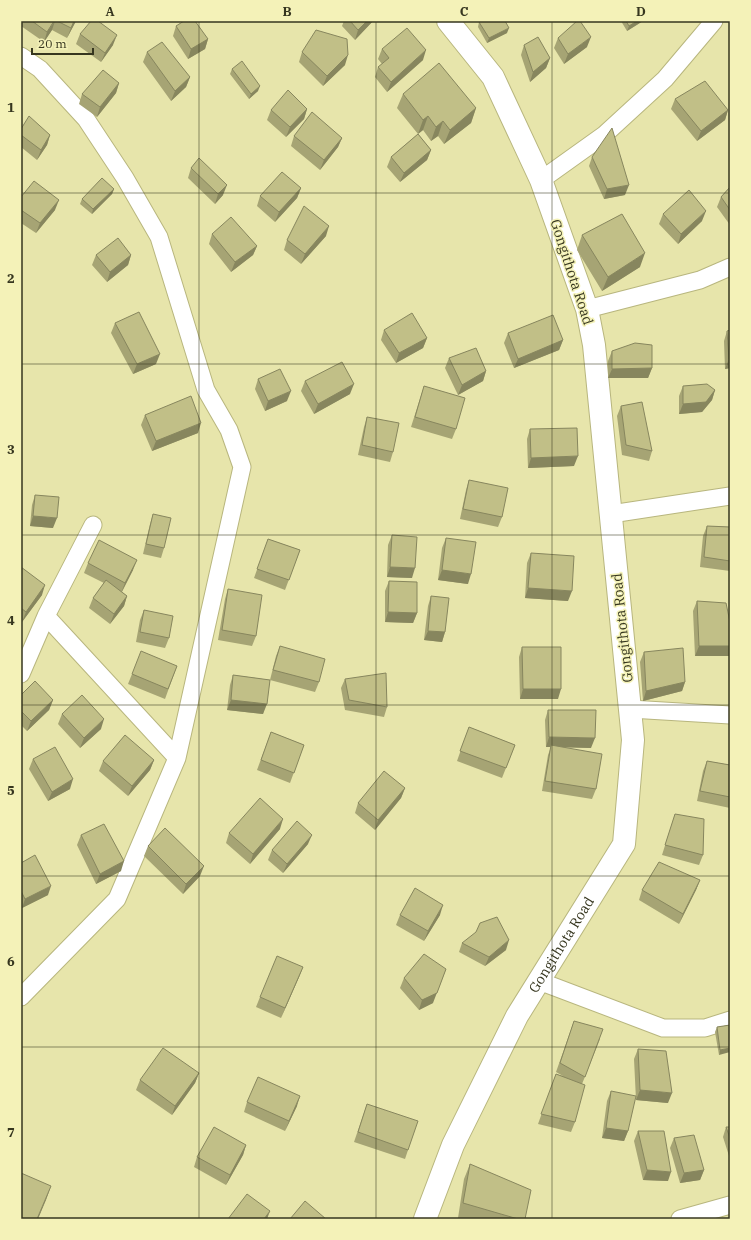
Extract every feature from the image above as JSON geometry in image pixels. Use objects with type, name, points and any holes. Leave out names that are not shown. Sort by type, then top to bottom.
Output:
[{"type":"street","name":"Gongithota Road","points":[[425,1219],[453,1145],[518,1016],[624,844],[633,740],[594,345],[587,309],[541,180],[493,77],[448,21]]},
{"type":"street","points":[[541,180],[604,135],[665,79],[714,21]]},
{"type":"street","points":[[21,56],[40,69],[86,119],[125,178],[159,237],[206,390],[229,430],[242,467],[177,758],[117,899],[21,996]]},
{"type":"street","points":[[587,309],[700,280],[730,267]]},
{"type":"street","points":[[611,514],[730,496]]},
{"type":"street","points":[[21,674],[46,616],[94,525]]},
{"type":"street","points":[[46,616],[177,758]]},
{"type":"street","points":[[630,709],[730,715]]},
{"type":"street","points":[[539,981],[663,1028],[705,1028],[730,1020]]},
{"type":"street","points":[[680,1219],[730,1205]]},
{"type":"building","points":[[32,21],[54,21],[47,32]]},
{"type":"building","points":[[57,21],[74,21],[71,28]]},
{"type":"building","points":[[91,21],[98,21],[117,35],[105,53],[80,34]]},
{"type":"building","points":[[184,21],[195,21],[208,39],[191,49],[176,26]]},
{"type":"building","points":[[350,21],[367,21],[358,30]]},
{"type":"building","points":[[505,21],[509,28],[489,38],[479,22]]},
{"type":"building","points":[[577,21],[580,21],[591,37],[568,54],[558,38]]},
{"type":"building","points":[[626,21],[637,21],[629,26]]},
{"type":"building","points":[[407,28],[426,50],[391,82],[378,67],[389,58],[382,49]]},
{"type":"building","points":[[316,30],[347,39],[348,55],[327,76],[302,52]]},
{"type":"building","points":[[538,37],[550,58],[533,72],[524,45]]},
{"type":"building","points":[[162,42],[190,77],[175,91],[147,52]]},
{"type":"building","points":[[242,61],[260,86],[251,94],[232,69]]},
{"type":"building","points":[[439,63],[476,108],[450,130],[443,121],[436,127],[428,116],[423,120],[403,94]]},
{"type":"building","points":[[103,70],[119,83],[100,107],[82,94]]},
{"type":"building","points":[[705,81],[728,110],[701,131],[675,99]]},
{"type":"building","points":[[288,90],[307,109],[290,127],[271,110]]},
{"type":"building","points":[[312,112],[342,138],[324,160],[294,136]]},
{"type":"building","points":[[29,116],[50,135],[41,150],[21,135],[21,129]]},
{"type":"building","points":[[612,128],[629,185],[607,189],[592,157]]},
{"type":"building","points":[[418,134],[431,150],[404,173],[391,157]]},
{"type":"building","points":[[199,158],[227,185],[218,194],[191,168]]},
{"type":"building","points":[[282,172],[301,188],[279,212],[260,196]]},
{"type":"building","points":[[102,178],[114,189],[93,209],[82,199]]},
{"type":"building","points":[[34,181],[59,200],[40,223],[21,210],[21,197]]},
{"type":"building","points":[[730,187],[730,210],[721,197]]},
{"type":"building","points":[[689,190],[706,211],[681,234],[663,214]]},
{"type":"building","points":[[304,206],[329,226],[305,254],[287,240]]},
{"type":"building","points":[[622,214],[645,253],[608,277],[582,235]]},
{"type":"building","points":[[231,217],[257,246],[235,262],[212,234]]},
{"type":"building","points":[[118,238],[131,255],[110,272],[96,255]]},
{"type":"building","points":[[139,312],[160,354],[137,364],[115,323]]},
{"type":"building","points":[[412,313],[427,338],[399,353],[384,330]]},
{"type":"building","points":[[553,315],[563,340],[518,359],[508,333]]},
{"type":"building","points":[[730,330],[730,359],[729,359],[727,331]]},
{"type":"building","points":[[635,343],[652,345],[652,368],[612,369],[612,351]]},
{"type":"building","points":[[476,348],[486,371],[462,385],[449,358]]},
{"type":"building","points":[[342,362],[354,384],[318,404],[305,381]]},
{"type":"building","points":[[280,369],[291,391],[268,401],[258,379]]},
{"type":"building","points":[[707,384],[715,390],[706,402],[683,404],[683,386]]},
{"type":"building","points":[[424,386],[465,398],[456,429],[415,417]]},
{"type":"building","points":[[191,396],[201,423],[156,441],[145,415]]},
{"type":"building","points":[[642,402],[652,451],[626,445],[621,406]]},
{"type":"building","points":[[367,417],[399,423],[393,452],[362,445]]},
{"type":"building","points":[[577,428],[578,456],[531,458],[530,429]]},
{"type":"building","points":[[469,480],[508,488],[502,517],[463,509]]},
{"type":"building","points":[[35,495],[59,497],[57,518],[33,516]]},
{"type":"building","points":[[153,514],[171,518],[164,548],[146,544]]},
{"type":"building","points":[[707,526],[730,527],[730,561],[704,557]]},
{"type":"building","points":[[392,535],[417,537],[415,568],[390,567]]},
{"type":"building","points":[[446,538],[476,542],[471,574],[442,570]]},
{"type":"building","points":[[268,539],[300,550],[289,580],[257,569]]},
{"type":"building","points":[[99,540],[137,560],[125,583],[88,563]]},
{"type":"building","points":[[531,553],[574,556],[572,591],[528,588]]},
{"type":"building","points":[[21,567],[45,585],[26,612],[21,608]]},
{"type":"building","points":[[106,580],[127,596],[114,614],[93,598]]},
{"type":"building","points":[[389,581],[417,582],[417,613],[388,612]]},
{"type":"building","points":[[228,589],[262,595],[256,636],[222,630]]},
{"type":"building","points":[[431,596],[449,598],[445,632],[428,631]]},
{"type":"building","points":[[697,601],[726,603],[730,622],[730,646],[699,646]]},
{"type":"building","points":[[144,610],[173,616],[169,638],[140,632]]},
{"type":"building","points":[[280,646],[325,659],[319,682],[273,670]]},
{"type":"building","points":[[522,647],[561,647],[561,689],[523,689]]},
{"type":"building","points":[[683,648],[685,682],[646,691],[644,652]]},
{"type":"building","points":[[141,651],[177,666],[168,689],[132,674]]},
{"type":"building","points":[[386,673],[387,707],[349,700],[345,679]]},
{"type":"building","points":[[233,675],[270,680],[267,704],[231,700]]},
{"type":"building","points":[[35,681],[53,700],[31,721],[21,711],[21,695]]},
{"type":"building","points":[[82,695],[104,719],[84,738],[62,714]]},
{"type":"building","points":[[548,710],[596,710],[595,738],[549,737]]},
{"type":"building","points":[[469,727],[515,745],[506,768],[460,751]]},
{"type":"building","points":[[271,732],[304,745],[294,773],[261,760]]},
{"type":"building","points":[[125,735],[154,760],[132,786],[103,761]]},
{"type":"building","points":[[551,745],[602,754],[596,789],[545,781]]},
{"type":"building","points":[[55,747],[73,779],[52,792],[33,759]]},
{"type":"building","points":[[707,761],[730,765],[730,797],[700,791]]},
{"type":"building","points":[[384,771],[405,788],[378,820],[358,803]]},
{"type":"building","points":[[260,798],[283,819],[253,854],[229,833]]},
{"type":"building","points":[[675,814],[704,819],[703,855],[665,845]]},
{"type":"building","points":[[297,821],[312,835],[287,864],[272,850]]},
{"type":"building","points":[[104,824],[124,861],[100,874],[81,835]]},
{"type":"building","points":[[165,828],[204,866],[186,884],[148,846]]},
{"type":"building","points":[[35,855],[51,886],[25,899],[21,891],[21,863]]},
{"type":"building","points":[[659,862],[700,880],[683,914],[642,890]]},
{"type":"building","points":[[415,888],[443,905],[428,931],[400,915]]},
{"type":"building","points":[[497,917],[509,940],[489,957],[462,943],[476,932],[480,923]]},
{"type":"building","points":[[424,954],[446,969],[437,993],[422,1000],[404,978]]},
{"type":"building","points":[[277,956],[303,967],[285,1008],[260,997]]},
{"type":"building","points":[[574,1021],[603,1029],[585,1077],[560,1063]]},
{"type":"building","points":[[730,1025],[730,1048],[720,1050],[717,1027]]},
{"type":"building","points":[[163,1048],[199,1073],[175,1106],[140,1080]]},
{"type":"building","points":[[638,1049],[666,1051],[672,1093],[640,1090]]},
{"type":"building","points":[[556,1074],[585,1085],[575,1122],[541,1114]]},
{"type":"building","points":[[258,1077],[300,1096],[289,1121],[247,1102]]},
{"type":"building","points":[[611,1091],[636,1096],[628,1131],[606,1128]]},
{"type":"building","points":[[367,1104],[418,1121],[408,1150],[358,1132]]},
{"type":"building","points":[[214,1127],[246,1145],[230,1175],[197,1157]]},
{"type":"building","points":[[726,1127],[730,1127],[730,1138]]},
{"type":"building","points":[[638,1131],[664,1131],[671,1172],[647,1170]]},
{"type":"building","points":[[694,1135],[704,1170],[684,1173],[674,1138]]},
{"type":"building","points":[[470,1164],[531,1190],[525,1219],[518,1219],[463,1203]]},
{"type":"building","points":[[21,1173],[51,1186],[37,1219],[21,1219]]},
{"type":"building","points":[[247,1194],[270,1211],[264,1219],[228,1219]]},
{"type":"building","points":[[305,1201],[326,1219],[290,1219]]}]
